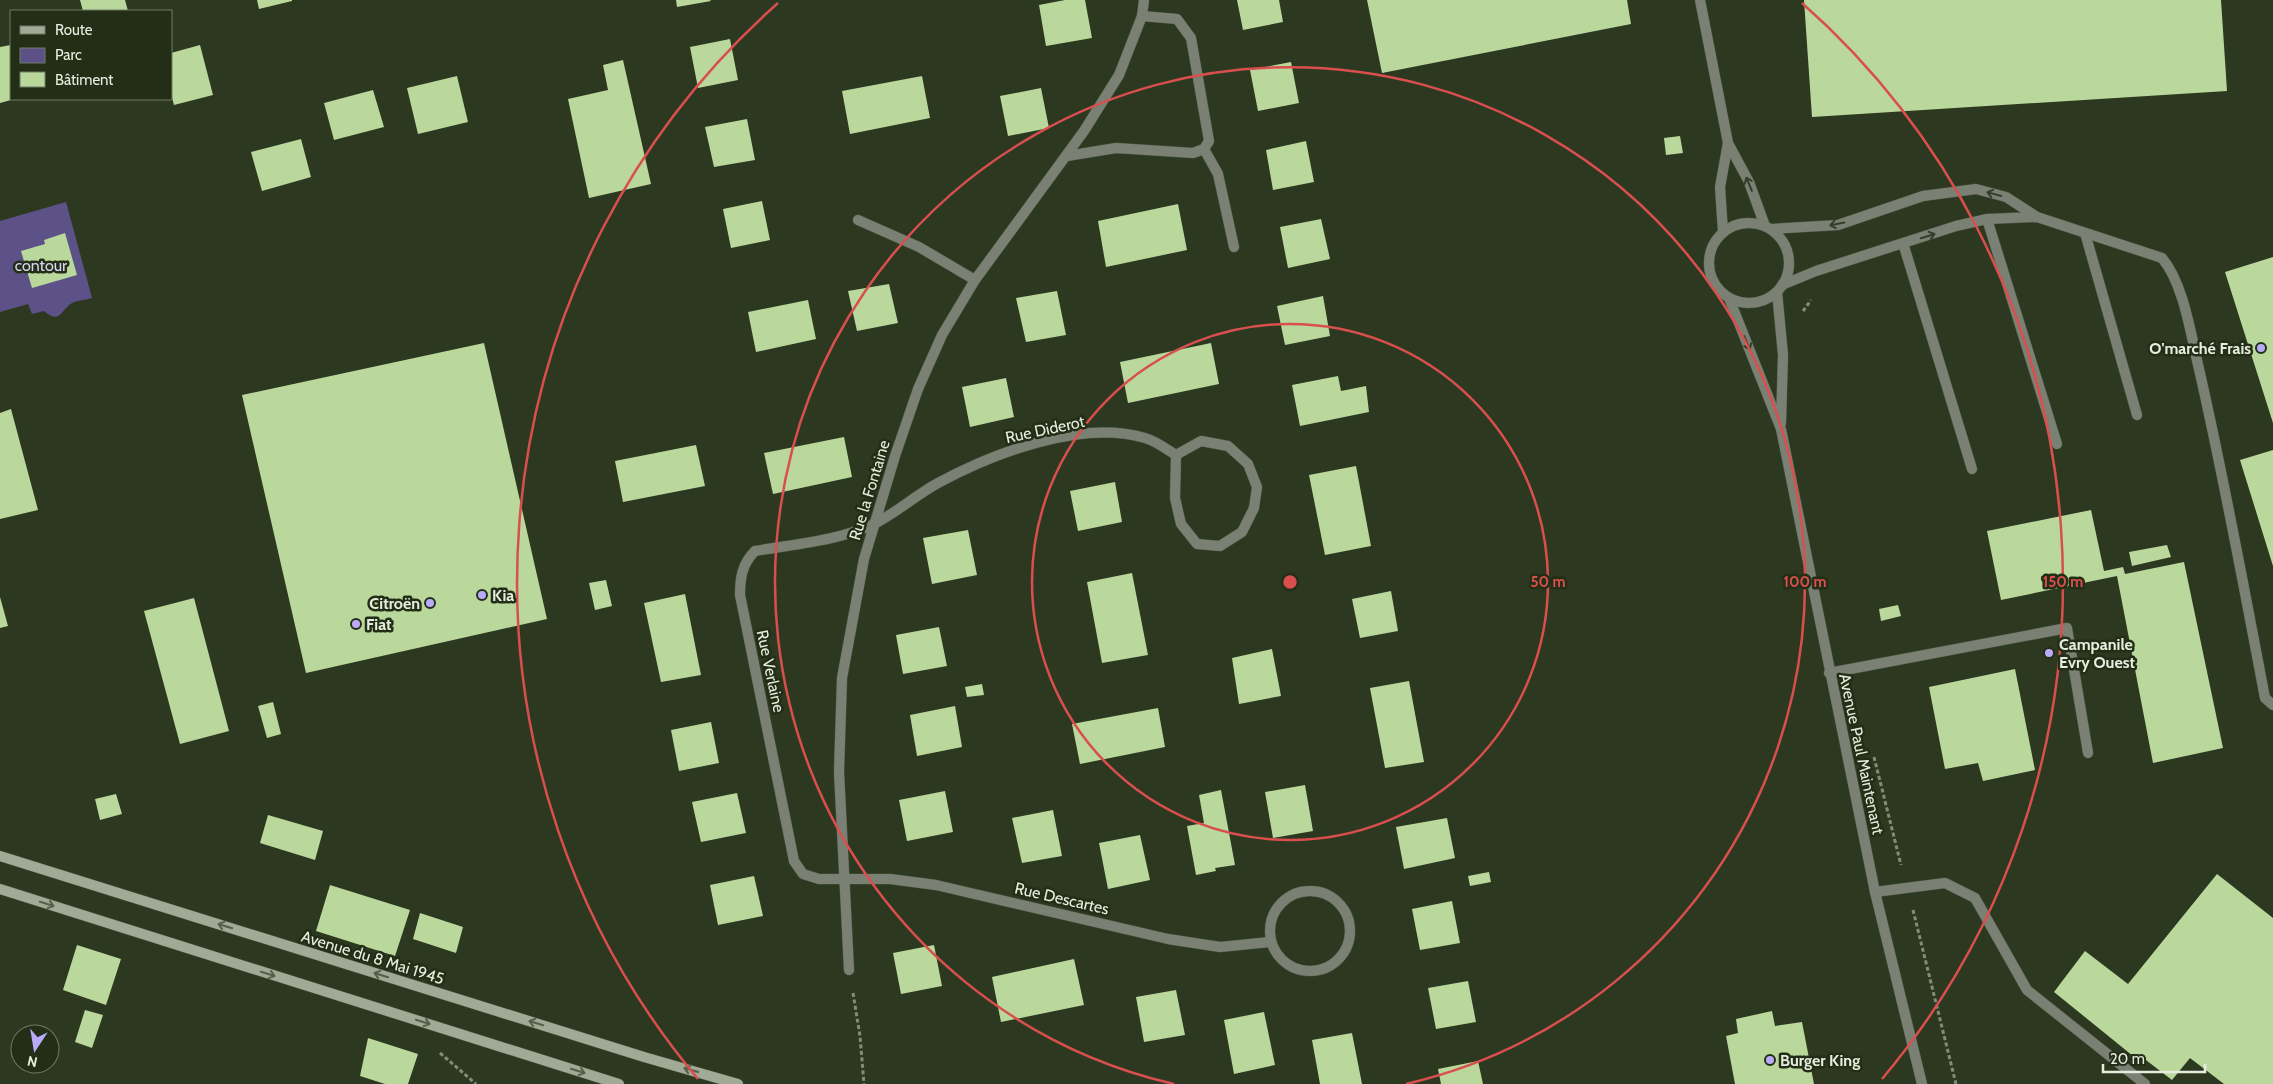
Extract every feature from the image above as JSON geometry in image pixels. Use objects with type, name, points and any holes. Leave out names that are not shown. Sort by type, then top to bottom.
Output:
[{"type":"main road","name":"Avenue du 8 Mai 1945","points":[[0,856],[644,1057],[738,1084]]},
{"type":"main road","points":[[0,889],[619,1084]]},
{"type":"street","name":"Rue la Fontaine","points":[[849,970],[846,878],[839,772],[842,678],[854,600],[894,456],[918,389],[942,335],[975,280],[1067,156],[1119,75],[1142,16],[1144,0]]},
{"type":"street","points":[[1700,0],[1728,143],[1749,182],[1768,228]]},
{"type":"street","points":[[1067,156],[1116,148],[1193,153],[1204,148],[1209,141],[1192,38],[1177,19],[1142,16]]},
{"type":"street","points":[[1723,232],[1720,187],[1728,143]]},
{"type":"street","points":[[1204,148],[1218,174],[1234,247]]},
{"type":"street","points":[[1768,228],[1838,225],[1923,196],[1976,189],[2006,197],[2037,217],[2162,258],[2170,268],[2188,326],[2213,429],[2265,698],[2273,705]]},
{"type":"street","points":[[1780,289],[1788,274],[1787,248],[1780,238],[1768,228],[1754,223],[1743,223],[1723,232],[1714,242],[1709,254],[1708,267],[1712,279],[1719,290],[1729,298],[1741,302],[1754,303],[1766,299],[1780,289],[1816,271],[1903,243],[1987,219],[2037,217]]},
{"type":"street","points":[[1987,219],[2057,444]]},
{"type":"street","points":[[858,220],[919,247],[975,280]]},
{"type":"street","points":[[2085,233],[2137,415]]},
{"type":"street","points":[[1903,243],[1972,469]]},
{"type":"street","name":"Avenue Paul Maintenant","points":[[1780,289],[1783,355],[1781,429]]},
{"type":"street","name":"Avenue Paul Maintenant","points":[[1729,298],[1781,429],[1829,673],[1875,892],[1922,1084]]},
{"type":"street","name":"Rue Diderot","points":[[874,524],[937,483],[964,470],[1010,450],[1066,436],[1104,432],[1146,438],[1176,454]]},
{"type":"street","points":[[1201,441],[1228,446],[1248,464],[1257,487],[1254,508],[1242,532],[1220,546],[1196,544],[1181,524],[1175,498],[1176,454],[1201,441]]},
{"type":"street","name":"Rue Verlaine","points":[[846,878],[819,879],[802,874],[794,861],[740,595],[740,578],[747,559],[755,552],[842,535],[874,524]]},
{"type":"street","points":[[1829,673],[2067,628],[2088,753]]},
{"type":"street","name":"Rue Descartes","points":[[846,878],[890,879],[936,885],[1168,939],[1220,946],[1270,942]]},
{"type":"street","points":[[1875,892],[1945,883],[1975,898],[2027,990],[2145,1084]]},
{"type":"street","points":[[1304,890],[1328,894],[1345,909],[1351,931],[1344,954],[1326,968],[1304,971],[1282,962],[1270,942],[1270,918],[1283,899],[1304,890]]},
{"type":"path","points":[[849,970],[860,1036],[864,1084]]},
{"type":"green space","name":"contour","points":[[66,202],[92,298],[72,303],[60,315],[54,317],[44,311],[32,314],[28,304],[0,312],[0,221]]},
{"type":"building","points":[[80,0],[125,0],[128,10],[83,10]]},
{"type":"building","points":[[257,0],[292,0],[292,1],[259,9]]},
{"type":"building","points":[[676,0],[710,0],[711,1],[677,7]]},
{"type":"building","points":[[1065,0],[1085,0],[1092,38],[1046,46],[1039,5]]},
{"type":"building","points":[[1237,0],[1279,0],[1283,22],[1243,30]]},
{"type":"building","points":[[1367,0],[1627,0],[1631,24],[1382,73]]},
{"type":"building","points":[[1804,0],[2221,0],[2227,91],[1812,117]]},
{"type":"building","points":[[730,39],[738,80],[698,88],[690,47]]},
{"type":"building","points":[[10,45],[11,100],[0,103],[0,47]]},
{"type":"building","points":[[200,45],[213,95],[174,105],[172,98],[172,53]]},
{"type":"building","points":[[623,60],[651,184],[589,198],[568,99],[608,90],[603,65]]},
{"type":"building","points":[[1291,62],[1299,103],[1258,111],[1250,70]]},
{"type":"building","points":[[457,76],[468,122],[418,134],[407,88]]},
{"type":"building","points":[[922,76],[930,118],[850,134],[842,91]]},
{"type":"building","points":[[1041,88],[1049,128],[1008,136],[1000,96]]},
{"type":"building","points":[[373,90],[384,127],[334,140],[324,103]]},
{"type":"building","points":[[747,119],[755,160],[714,167],[705,127]]},
{"type":"building","points":[[1680,136],[1683,153],[1666,155],[1664,138]]},
{"type":"building","points":[[301,139],[311,177],[262,191],[251,152]]},
{"type":"building","points":[[1306,141],[1314,182],[1273,190],[1266,150]]},
{"type":"building","points":[[762,201],[770,240],[731,248],[723,209]]},
{"type":"building","points":[[1178,204],[1187,250],[1106,267],[1098,221]]},
{"type":"building","points":[[1321,219],[1330,259],[1288,268],[1280,227]]},
{"type":"building","points":[[65,233],[77,275],[32,288],[21,251],[45,244],[44,240]]},
{"type":"building","name":"O'marché Frais","points":[[2273,257],[2273,423],[2225,272]]},
{"type":"building","points":[[889,284],[898,323],[857,331],[848,291]]},
{"type":"building","points":[[1057,291],[1066,335],[1026,342],[1016,298]]},
{"type":"building","points":[[1323,296],[1330,336],[1285,345],[1277,306]]},
{"type":"building","points":[[808,300],[816,339],[756,352],[748,312]]},
{"type":"building","points":[[484,343],[547,619],[306,673],[242,395]]},
{"type":"building","points":[[1211,343],[1219,384],[1128,403],[1120,362]]},
{"type":"building","points":[[1338,376],[1341,391],[1366,386],[1369,412],[1300,426],[1292,385]]},
{"type":"building","points":[[1006,378],[1014,417],[970,427],[962,387]]},
{"type":"building","points":[[11,409],[38,510],[0,519],[0,413]]},
{"type":"building","points":[[844,437],[852,477],[773,494],[764,453]]},
{"type":"building","points":[[696,445],[705,486],[623,502],[615,461]]},
{"type":"building","points":[[2273,450],[2273,566],[2240,460]]},
{"type":"building","points":[[1356,466],[1371,546],[1325,555],[1309,475]]},
{"type":"building","points":[[1115,482],[1122,522],[1078,531],[1070,491]]},
{"type":"building","points":[[2091,510],[2104,571],[2123,567],[2125,574],[2184,562],[2223,748],[2153,763],[2117,576],[2001,600],[1987,531]]},
{"type":"building","points":[[968,530],[977,575],[932,584],[923,538]]},
{"type":"building","points":[[2167,545],[2171,557],[2132,566],[2129,552]]},
{"type":"building","points":[[1132,573],[1148,655],[1102,663],[1087,582]]},
{"type":"building","points":[[606,580],[612,606],[595,610],[589,583]]},
{"type":"building","points":[[1391,591],[1398,631],[1360,638],[1352,599]]},
{"type":"building","points":[[685,594],[701,675],[661,682],[644,603]]},
{"type":"building","points":[[0,597],[8,626],[0,628]]},
{"type":"building","points":[[194,598],[229,731],[180,744],[144,611]]},
{"type":"building","points":[[1898,605],[1901,616],[1881,621],[1879,609]]},
{"type":"building","points":[[939,627],[947,666],[903,674],[896,635]]},
{"type":"building","points":[[1272,649],[1281,696],[1239,704],[1232,658]]},
{"type":"building","points":[[2015,669],[2035,770],[1983,781],[1978,763],[1945,769],[1929,687]]},
{"type":"building","points":[[1409,681],[1424,762],[1385,768],[1370,688]]},
{"type":"building","points":[[982,684],[984,695],[967,697],[965,687]]},
{"type":"building","points":[[273,702],[281,734],[267,738],[258,706]]},
{"type":"building","points":[[955,706],[962,747],[917,756],[910,715]]},
{"type":"building","points":[[1158,708],[1165,747],[1080,764],[1072,724]]},
{"type":"building","points":[[711,722],[719,763],[679,771],[671,730]]},
{"type":"building","points":[[1305,785],[1313,831],[1273,838],[1265,792]]},
{"type":"building","points":[[1221,790],[1235,865],[1215,868],[1216,871],[1196,875],[1187,826],[1204,823],[1199,795]]},
{"type":"building","points":[[945,791],[953,832],[907,841],[899,800]]},
{"type":"building","points":[[737,793],[746,833],[701,842],[692,802]]},
{"type":"building","points":[[116,794],[122,814],[100,820],[95,799]]},
{"type":"building","points":[[1053,810],[1062,856],[1022,863],[1012,818]]},
{"type":"building","points":[[268,815],[323,831],[315,860],[260,843]]},
{"type":"building","points":[[1447,818],[1455,858],[1404,869],[1396,827]]},
{"type":"building","points":[[1140,835],[1150,880],[1108,889],[1099,843]]},
{"type":"building","points":[[1489,872],[1491,882],[1470,886],[1468,876]]},
{"type":"building","points":[[2217,874],[2273,918],[2273,1084],[2224,1084],[2190,1058],[2172,1080],[2138,1054],[2133,1056],[2054,992],[2085,951],[2128,984]]},
{"type":"building","points":[[754,876],[763,916],[718,925],[710,885]]},
{"type":"building","points":[[330,885],[410,910],[395,956],[316,931]]},
{"type":"building","points":[[1452,901],[1460,943],[1420,950],[1412,909]]},
{"type":"building","points":[[420,913],[463,927],[456,953],[413,939]]},
{"type":"building","points":[[77,945],[121,959],[106,1005],[63,990]]},
{"type":"building","points":[[934,945],[942,986],[901,994],[893,953]]},
{"type":"building","points":[[1074,959],[1084,1005],[1001,1022],[992,977]]},
{"type":"building","points":[[1468,981],[1476,1022],[1436,1029],[1428,988]]},
{"type":"building","points":[[1176,990],[1185,1035],[1144,1042],[1136,997]]},
{"type":"building","points":[[85,1010],[103,1015],[92,1048],[75,1042]]},
{"type":"building","name":"Burger King","points":[[1772,1011],[1775,1026],[1802,1022],[1814,1084],[1735,1084],[1726,1036],[1738,1033],[1736,1019]]},
{"type":"building","points":[[1264,1012],[1275,1065],[1234,1074],[1224,1020]]},
{"type":"building","points":[[1352,1033],[1362,1084],[1320,1084],[1312,1040]]},
{"type":"building","points":[[368,1038],[418,1054],[408,1084],[385,1084],[360,1076]]},
{"type":"building","points":[[1478,1061],[1483,1084],[1441,1084],[1438,1069]]},
{"type":"place","name":"O'marché Frais","points":[[2261,348]]},
{"type":"place","name":"Kia","points":[[482,595]]},
{"type":"place","name":"Citroën","points":[[430,603]]},
{"type":"place","name":"Fiat","points":[[356,624]]},
{"type":"place","name":"Campanile Evry Ouest","points":[[2049,653]]},
{"type":"place","name":"Burger King","points":[[1770,1060]]}]
